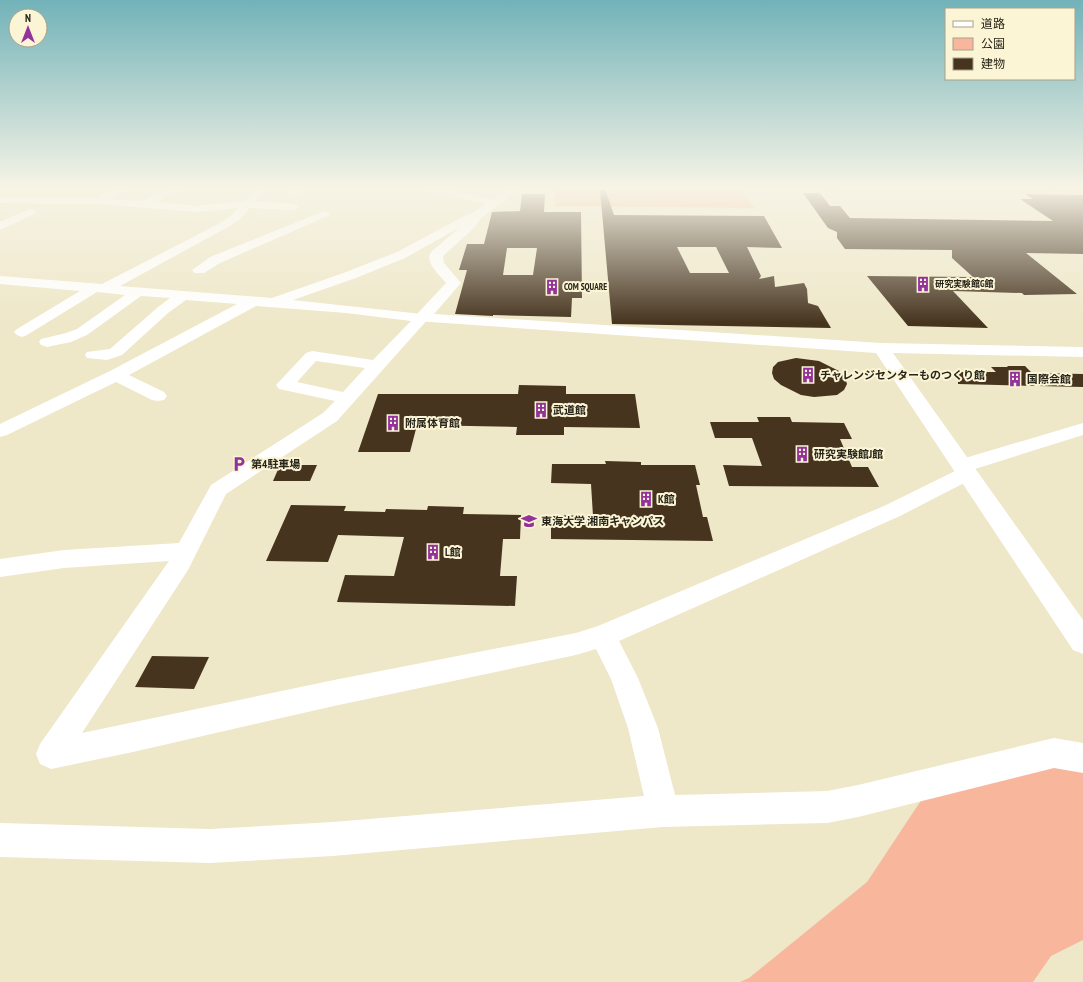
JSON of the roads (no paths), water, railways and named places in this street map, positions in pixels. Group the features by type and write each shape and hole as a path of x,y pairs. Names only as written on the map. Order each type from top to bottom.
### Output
{"street":[{"path":"22,332 99,289 212,232"},
{"path":"199,270 232,253 282,232"},
{"path":"271,303 351,275 401,255 443,232"},
{"path":"462,232 436,255 437,264 454,283 330,417 218,490 187,551 175,571 51,754 133,738 334,693 576,644 603,636 892,511 965,469 1083,429"},
{"path":"193,242 232,253"},
{"path":"255,243 270,247"},
{"path":"0,280 346,309 422,318 881,348 1083,352"},
{"path":"47,342 71,337 82,332 139,291"},
{"path":"93,354 107,355 116,352 163,310 184,295"},
{"path":"0,432 116,375 252,302"},
{"path":"881,348 1083,642"},
{"path":"347,398 285,385 312,356 377,365"},
{"path":"116,375 158,396"},
{"path":"0,568 64,559 187,551"},
{"path":"603,636 624,678 643,728 663,811"},
{"path":"0,840 210,846 341,838 663,811 827,807 858,801 1054,753 1083,758"}],"place":[{"name":"研究実験館G館","path":"923,284"},
{"name":"COM SQUARE","path":"552,287"},
{"name":"チャレンジセンターものつくり館","path":"808,375"},
{"name":"国際会館","path":"1015,379"},
{"name":"武道館","path":"541,410"},
{"name":"附属体育館","path":"393,423"},
{"name":"研究実験館J館","path":"802,454"},
{"name":"第4駐車場","path":"239,464"},
{"name":"K館","path":"646,499"},
{"name":"東海大学 湘南キャンパス","path":"529,521"},
{"name":"L館","path":"433,552"}]}
